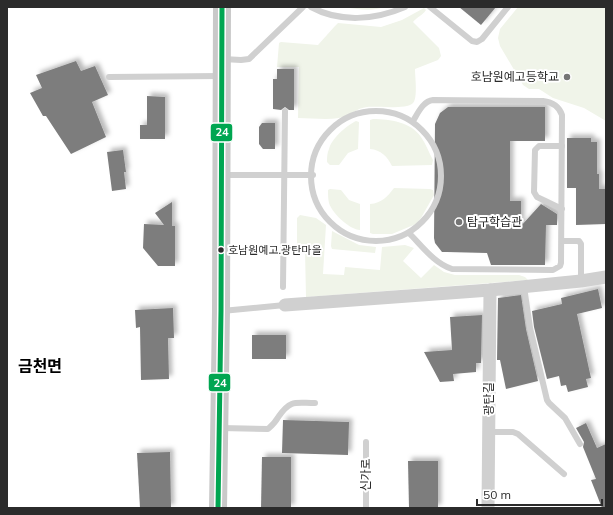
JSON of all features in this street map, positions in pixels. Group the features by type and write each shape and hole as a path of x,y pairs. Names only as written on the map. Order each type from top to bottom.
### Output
{"main road":[{"path":"218,508 221,311 222,7"}],"street":[{"path":"285,305 490,290 606,277"},
{"name":"광탄길","path":"488,508 490,290"}],"lane":[{"path":"109,77 222,68 241,60 249,59 303,7"},
{"path":"311,7 331,16 354,18 393,12 405,7"},
{"path":"430,7 439,10 472,41 478,42 508,7"},
{"path":"409,233 433,259 452,269 553,270 560,266 562,259 562,115 559,109 547,101 429,100 413,121"},
{"path":"376,110 396,114 413,121 429,138 438,157 441,178 437,199 426,218 409,233 394,238 378,240 356,238 346,233 329,220 320,209 314,192 314,159 317,148 322,139 336,124 355,114 376,110"},
{"path":"283,287 285,111"},
{"path":"562,146 536,147 534,192 538,197 562,209"},
{"path":"221,175 313,175"},
{"path":"562,241 579,241 581,244 581,281"},
{"path":"524,287 530,328 548,403 565,418 580,444"},
{"path":"221,311 285,305"},
{"path":"219,428 268,429 273,425 288,405 294,403 315,403"},
{"path":"488,432 513,432 518,434 564,474"},
{"name":"신가로","path":"366,442 366,508"}],"shaded area":[{"path":"343,7 384,7 369,10"},
{"path":"518,7 606,7 606,121 584,108 553,98 539,89 529,89 523,85 500,46 498,38 500,29"},
{"path":"424,8 426,10 425,12 413,22 439,48 441,56 438,60 415,69 416,92 413,103 398,107 363,108 339,118 298,118 299,67 277,67 279,43 318,45 338,23 381,27 402,20"},
{"path":"370,120 400,122 412,128 421,137 433,160 432,165 392,166 383,154 370,149"},
{"path":"356,121 359,122 358,149 348,153 339,165 330,165 327,162 327,159 328,152 333,141 348,126"},
{"path":"394,188 430,189 433,190 434,195 416,224 392,234 370,233 370,204 384,199"},
{"path":"328,190 341,190 349,200 360,204 360,230 347,224 331,207"},
{"path":"300,215 316,218 326,225 323,274 344,275 345,267 380,270 382,247 405,245 414,248 403,261 421,278 434,265 444,272 455,275 519,275 528,280 306,297 305,250 297,250 297,218"},
{"path":"332,231 359,245 376,247 375,253 332,249"}],"building":[{"path":"459,7 496,7 481,25"},
{"path":"76,61 81,71 95,66 108,95 92,102 106,137 71,154 46,116 43,116 30,93 42,88 36,75"},
{"path":"277,69 294,69 294,110 289,110 285,107 281,110 273,109 273,79 277,79"},
{"path":"147,96 165,97 165,139 140,139 140,125 147,125"},
{"path":"448,107 545,107 545,141 510,141 510,201 521,201 521,226 541,204 557,214 557,225 546,225 545,265 491,265 487,253 442,252 435,243 435,124 440,113"},
{"path":"262,123 275,123 275,149 263,149 259,144 259,127"},
{"path":"567,138 591,138 591,142 597,142 597,174 599,174 599,189 606,189 606,224 576,225 576,188 567,188"},
{"path":"123,150 126,172 124,172 126,189 112,191 107,152"},
{"path":"172,202 172,226 175,226 175,266 158,266 143,248 144,224 164,225 155,213"},
{"path":"598,289 602,308 577,314 591,378 586,379 588,387 568,392 566,385 561,386 559,376 547,379 534,327 532,311 562,304 561,298"},
{"path":"521,295 526,329 538,381 506,389 500,360 497,360 498,298"},
{"path":"173,308 174,338 168,338 169,379 141,380 140,327 136,328 135,310"},
{"path":"482,315 481,363 476,363 476,372 453,374 454,381 440,382 424,352 452,350 450,317"},
{"path":"252,335 286,335 286,359 252,359"},
{"path":"283,420 349,422 348,455 282,453"},
{"path":"586,423 597,448 606,444 606,508 602,508 591,480 596,479 583,447 584,442 576,428"},
{"path":"170,452 171,508 140,508 137,453"},
{"path":"262,457 291,457 291,508 261,508"},
{"path":"408,461 438,461 438,508 409,508"}],"transit line":[{"name":"24","path":"218,508 221,311 222,7"}],"place":[{"name":"호남원예고등학교","path":"567,77"},
{"name":"탐구학습관","path":"459,222"},
{"name":"호남원예고.광탄마을","path":"221,250"}],"district":[{"name":"금천면","path":"40,366"}]}
